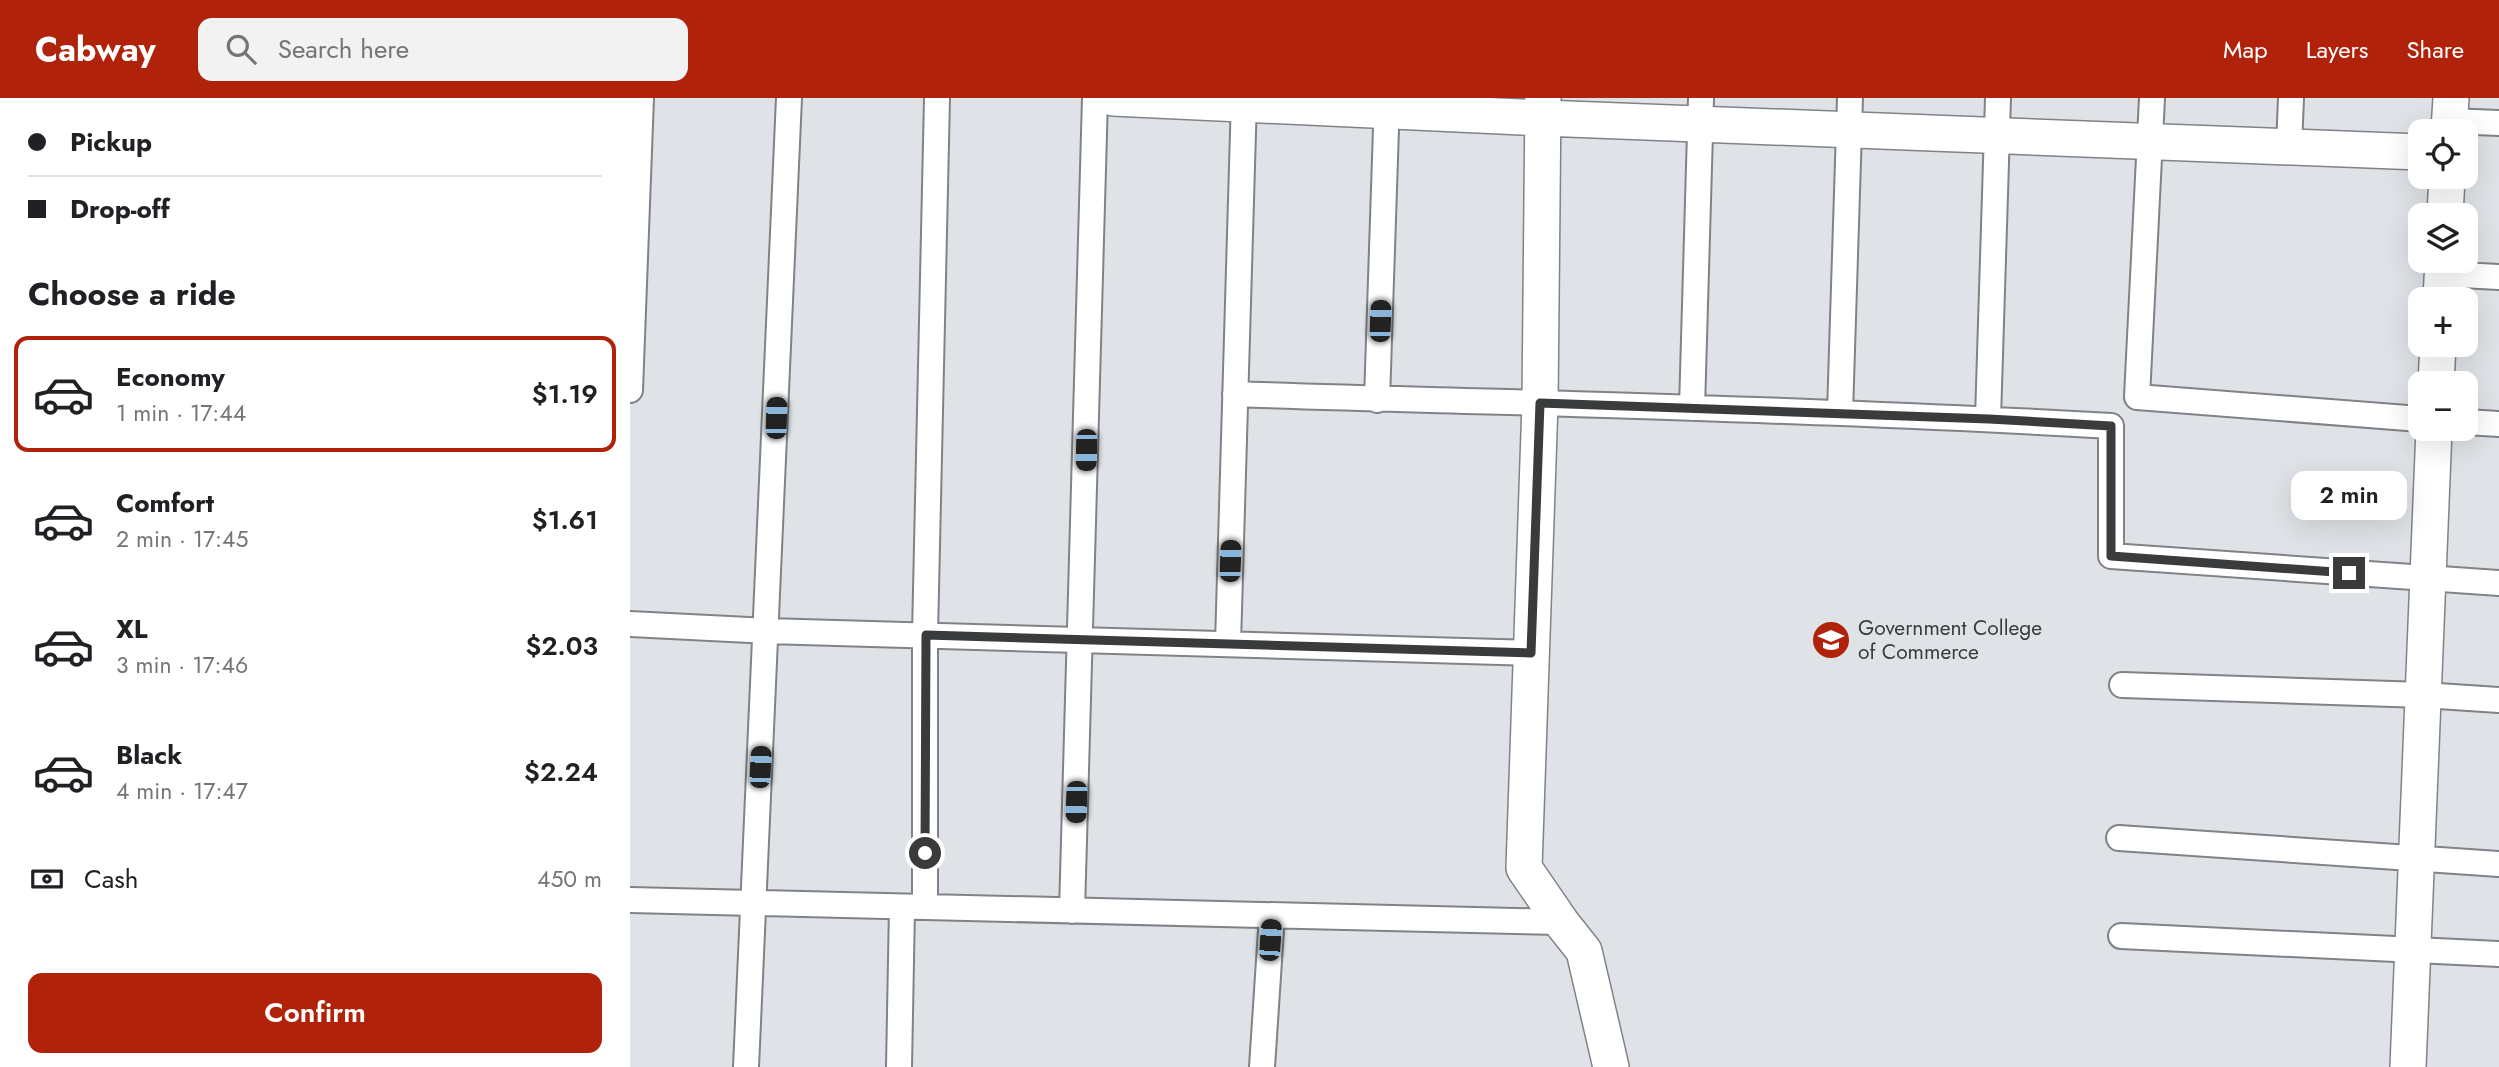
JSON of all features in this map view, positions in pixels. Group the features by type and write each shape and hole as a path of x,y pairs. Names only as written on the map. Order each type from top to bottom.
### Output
{"street":[{"path":"630,390 641,98"},
{"path":"746,1067 789,98"},
{"path":"899,1067 913,907 926,635 937,98"},
{"path":"1072,911 1096,98"},
{"path":"1114,98 1850,114 1997,136 2408,152"},
{"path":"1989,419 1998,98"},
{"path":"2152,98 2137,397 2408,418"},
{"path":"2290,147 2291,98"},
{"path":"1228,644 1244,101"},
{"path":"1377,400 1387,104"},
{"path":"1543,108 1540,403 1524,868 1560,922 1584,951 1611,1067"},
{"path":"1692,408 1701,111"},
{"path":"1840,413 1850,114"},
{"path":"2450,117 2499,123"},
{"path":"2442,278 2499,277"},
{"path":"1236,394 1840,413 2111,426 2111,556 2499,583"},
{"path":"2478,423 2499,424"},
{"path":"2408,1067 2434,441"},
{"path":"630,624 767,631 1531,653"},
{"path":"2122,685 2499,700"},
{"path":"2119,838 2499,864"},
{"path":"630,901 1560,922"},
{"path":"1262,1067 1272,915"},
{"path":"2121,936 2499,954"}],"place":[{"name":"Government College of Commerce","path":"1831,640"}],"route":[{"path":"925,853 926,635 1531,653 1540,403 2111,426 2111,556 2349,573"}]}
